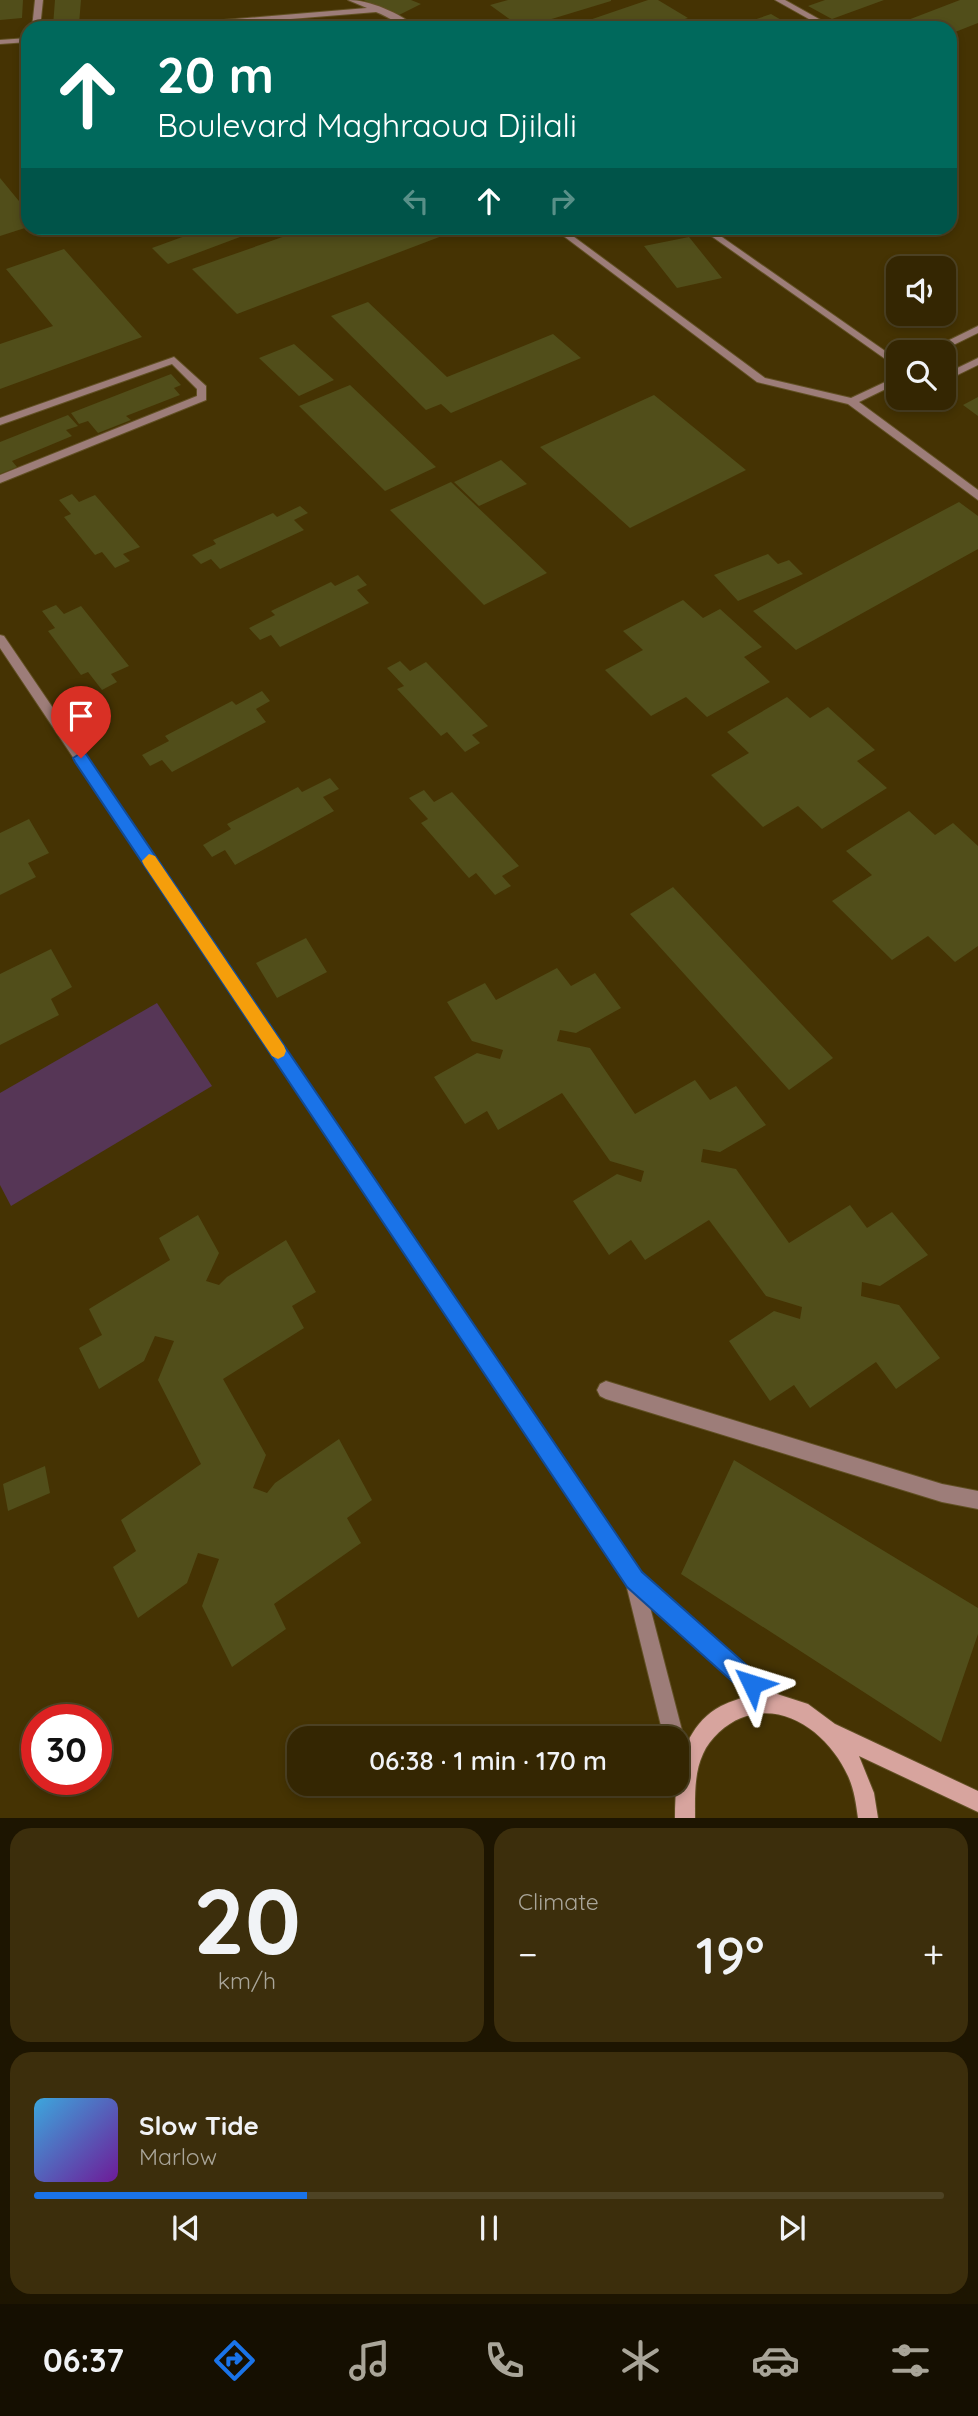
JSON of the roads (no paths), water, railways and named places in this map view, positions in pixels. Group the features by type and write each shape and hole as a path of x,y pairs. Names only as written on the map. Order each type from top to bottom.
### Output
{"main road":[{"path":"689,1769 695,1748 715,1722 741,1706 772,1702 804,1711 831,1732 978,1802"},
{"path":"831,1732 854,1765 868,1804 868,1818"},
{"path":"685,1796 685,1818"}],"street":[{"path":"37,21 39,0"},
{"path":"352,0 402,21"},
{"path":"779,0 818,21"},
{"path":"239,21 376,10"},
{"path":"0,42 21,40"},
{"path":"566,235 761,380 852,402 978,496"},
{"path":"714,235 886,357"},
{"path":"955,340 978,329"},
{"path":"0,422 174,360 202,388 202,398 0,480"},
{"path":"956,372 978,361"},
{"path":"852,402 886,385"},
{"path":"0,639 634,1580 772,1702"},
{"path":"606,1390 942,1493 978,1500"},
{"path":"634,1580 671,1726"}]}
